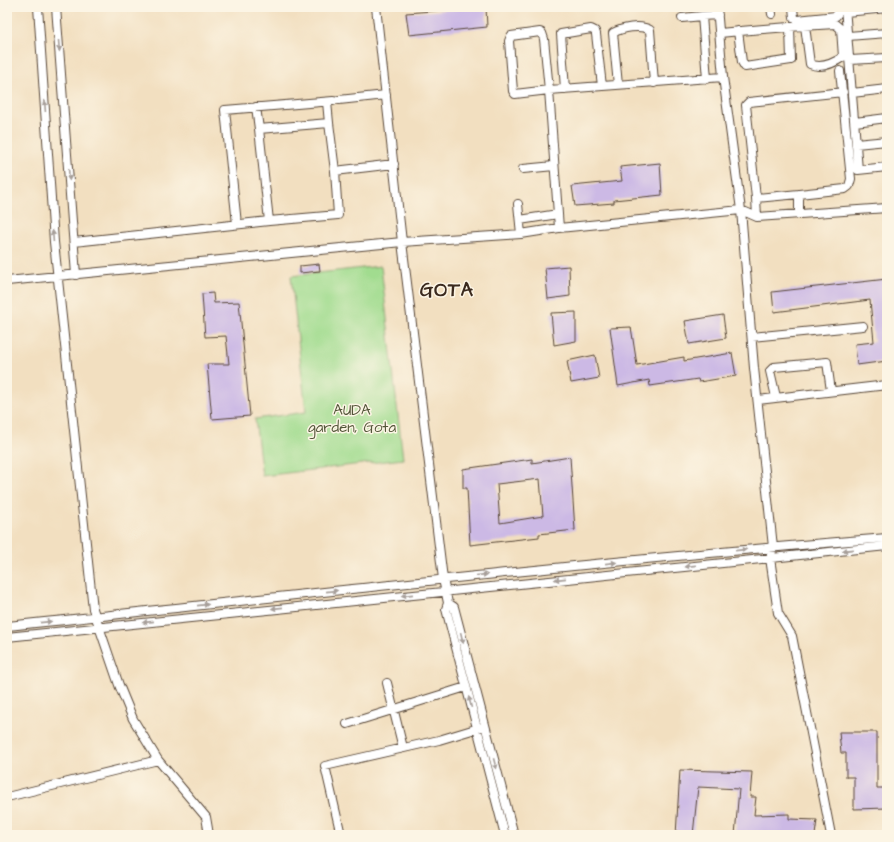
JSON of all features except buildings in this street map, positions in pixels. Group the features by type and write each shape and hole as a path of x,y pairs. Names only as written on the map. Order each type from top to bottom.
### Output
{"street":[{"path":"38,7 57,275 89,583 96,617 133,719 158,760 206,817 209,835"},
{"path":"56,7 76,274"},
{"path":"376,7 402,242 443,579 448,603 446,609 466,687 481,727 514,835"},
{"path":"793,7 794,18 797,20 836,16 838,13 838,7"},
{"path":"887,8 846,10 858,170 887,167"},
{"path":"682,18 702,16 718,11 723,78 741,210 773,547 770,558 778,613 792,636 831,835"},
{"path":"702,16 707,79"},
{"path":"720,33 738,31 790,27 805,26 835,24 839,26 842,57 834,64 810,64 805,26"},
{"path":"618,85 613,33 620,29 645,27 650,30 654,82"},
{"path":"738,31 742,62 745,67 791,60 790,27"},
{"path":"565,89 561,34 591,29 595,30 596,34 602,86"},
{"path":"560,228 549,90 542,33 511,36 509,41 513,92 515,94 549,90 723,78"},
{"path":"848,36 887,33"},
{"path":"850,60 887,58"},
{"path":"756,198 845,189 849,186 851,179 840,71"},
{"path":"852,92 887,89"},
{"path":"757,217 746,105 749,102 842,92"},
{"path":"237,224 225,110 333,101 386,94"},
{"path":"74,242 237,224 338,215 335,171 329,124 333,101"},
{"path":"256,107 269,221"},
{"path":"855,122 887,118"},
{"path":"259,129 329,124"},
{"path":"856,144 887,141"},
{"path":"335,171 394,164"},
{"path":"523,169 554,166"},
{"path":"799,194 799,214"},
{"path":"518,204 522,234"},
{"path":"7,281 402,242 522,234 560,228 741,210 757,217 887,208"},
{"path":"520,220 558,214"},
{"path":"752,337 863,326"},
{"path":"776,397 770,371 774,367 827,362 831,391"},
{"path":"758,400 887,385"},
{"path":"7,626 443,579 773,547 887,538"},
{"path":"7,637 887,546"},
{"path":"448,603 454,607 505,835"},
{"path":"387,683 403,748"},
{"path":"347,724 394,711 466,687"},
{"path":"341,835 325,766 403,748 481,727"},
{"path":"7,797 158,760"}],"green space":[{"name":"AUDA garden, Gota","path":"381,266 403,459 262,476 255,419 306,412 291,276"}],"district":[{"name":"GOTA","path":"447,290"}]}
